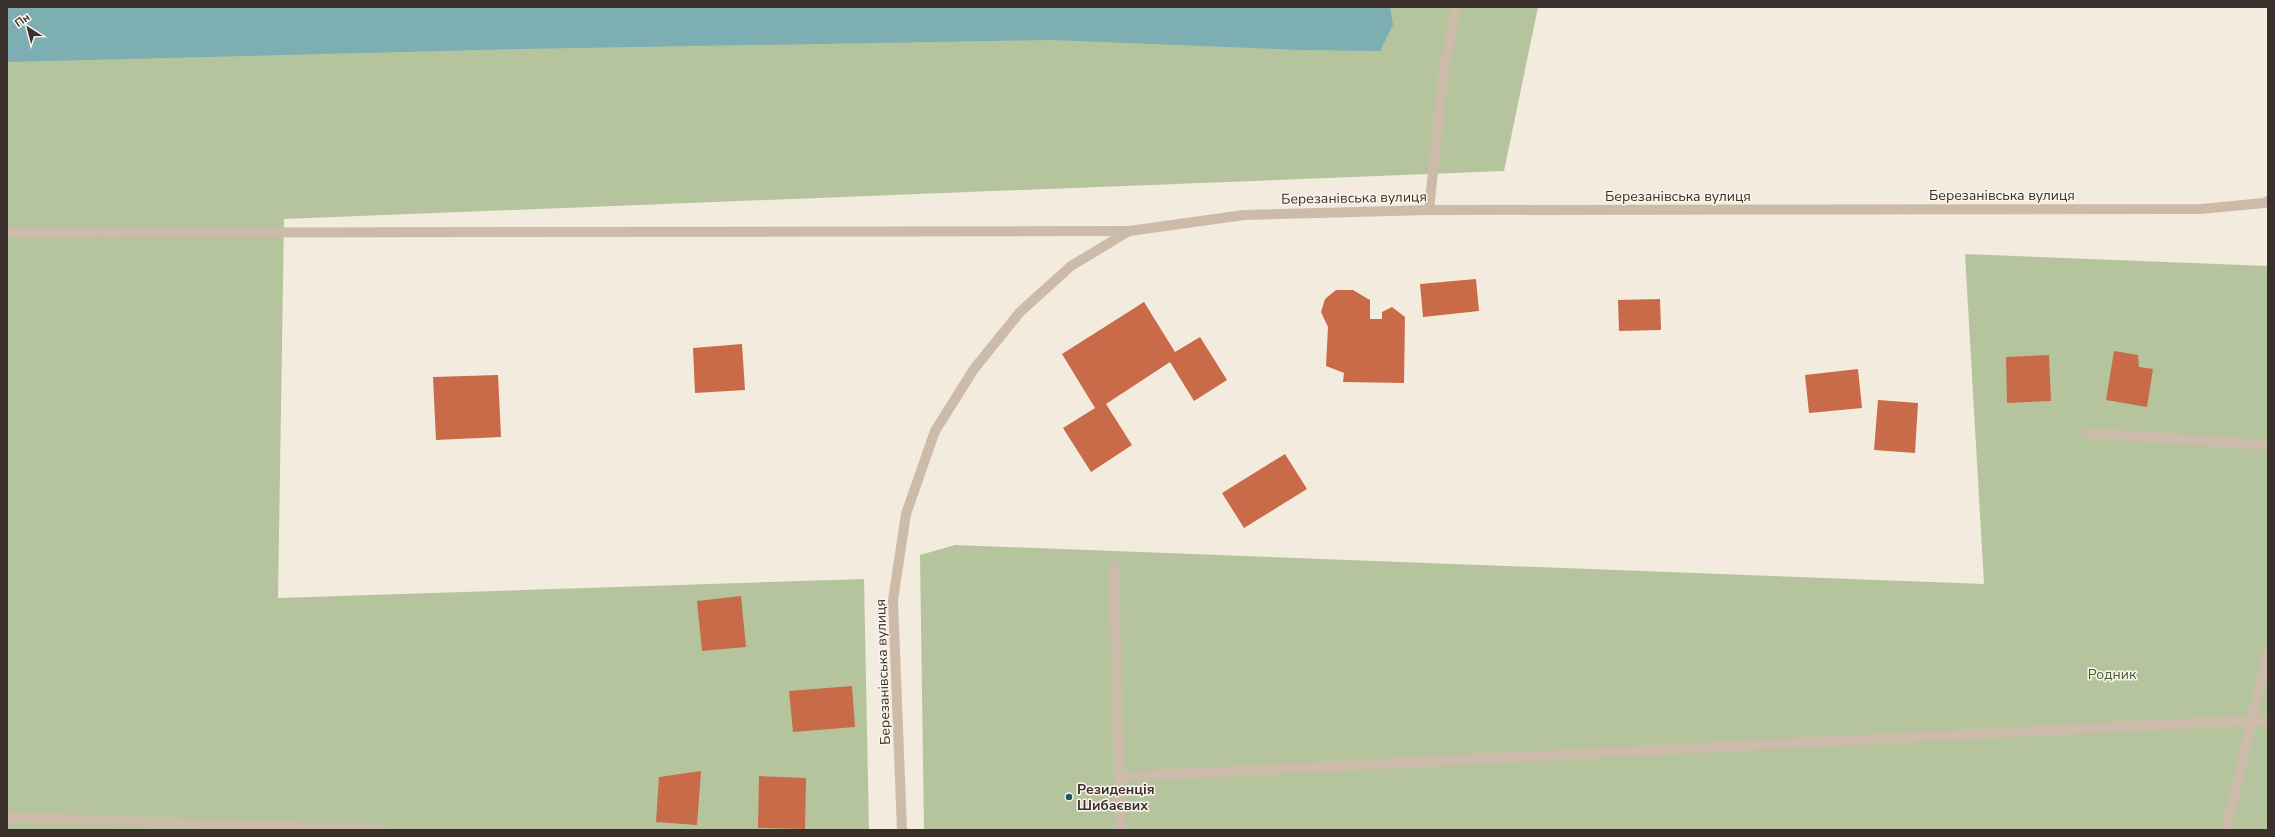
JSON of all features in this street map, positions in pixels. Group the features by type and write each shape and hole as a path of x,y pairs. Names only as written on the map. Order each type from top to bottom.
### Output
{"street":[{"path":"1429,210 1443,75 1456,7"},
{"name":"Березанівська вулиця","path":"902,830 893,600 906,514 935,431 974,369 1020,312 1071,266 1129,231 1244,215 1429,210 2201,209 2264,203 2268,201"},
{"path":"7,233 1129,231"},
{"path":"2087,433 2268,446"},
{"path":"1114,566 1120,830"},
{"path":"2226,830 2254,720 2268,652"},
{"path":"1119,777 2254,720 2268,722"},
{"path":"7,817 382,830"}],"green space":[{"path":"7,7 1538,7 1504,171 284,219 278,598 864,579 869,830 7,830"},
{"name":"Родник","path":"1965,254 2268,266 2268,830 924,830 920,555 955,545 1984,584"}],"water":[{"path":"1390,7 1393,25 1380,51 1301,50 1051,40 519,49 7,62 7,8"}],"building":[{"path":"1476,279 1479,311 1423,317 1420,284"},
{"path":"1336,290 1353,290 1370,300 1370,319 1382,319 1382,312 1392,307 1405,317 1404,383 1343,382 1344,373 1326,366 1328,327 1321,312 1325,299"},
{"path":"1660,299 1661,330 1619,331 1618,300"},
{"path":"1144,302 1175,352 1200,337 1227,380 1194,401 1170,362 1106,404 1132,445 1091,472 1063,428 1095,408 1062,354"},
{"path":"742,344 745,390 695,393 693,348"},
{"path":"2114,351 2138,355 2139,367 2153,369 2147,407 2106,400"},
{"path":"2049,355 2051,401 2007,403 2006,357"},
{"path":"1858,369 1862,408 1809,413 1805,375"},
{"path":"498,375 501,437 436,440 433,377"},
{"path":"1878,400 1918,403 1915,453 1874,450"},
{"path":"1285,454 1307,489 1244,528 1222,493"},
{"path":"741,596 746,647 702,651 697,601"},
{"path":"852,686 855,727 793,732 789,691"},
{"path":"701,771 697,825 656,822 659,777"},
{"path":"759,776 806,778 805,829 758,828"}],"place":[{"name":"Резиденція Шибаєвих","path":"1069,797"}]}
